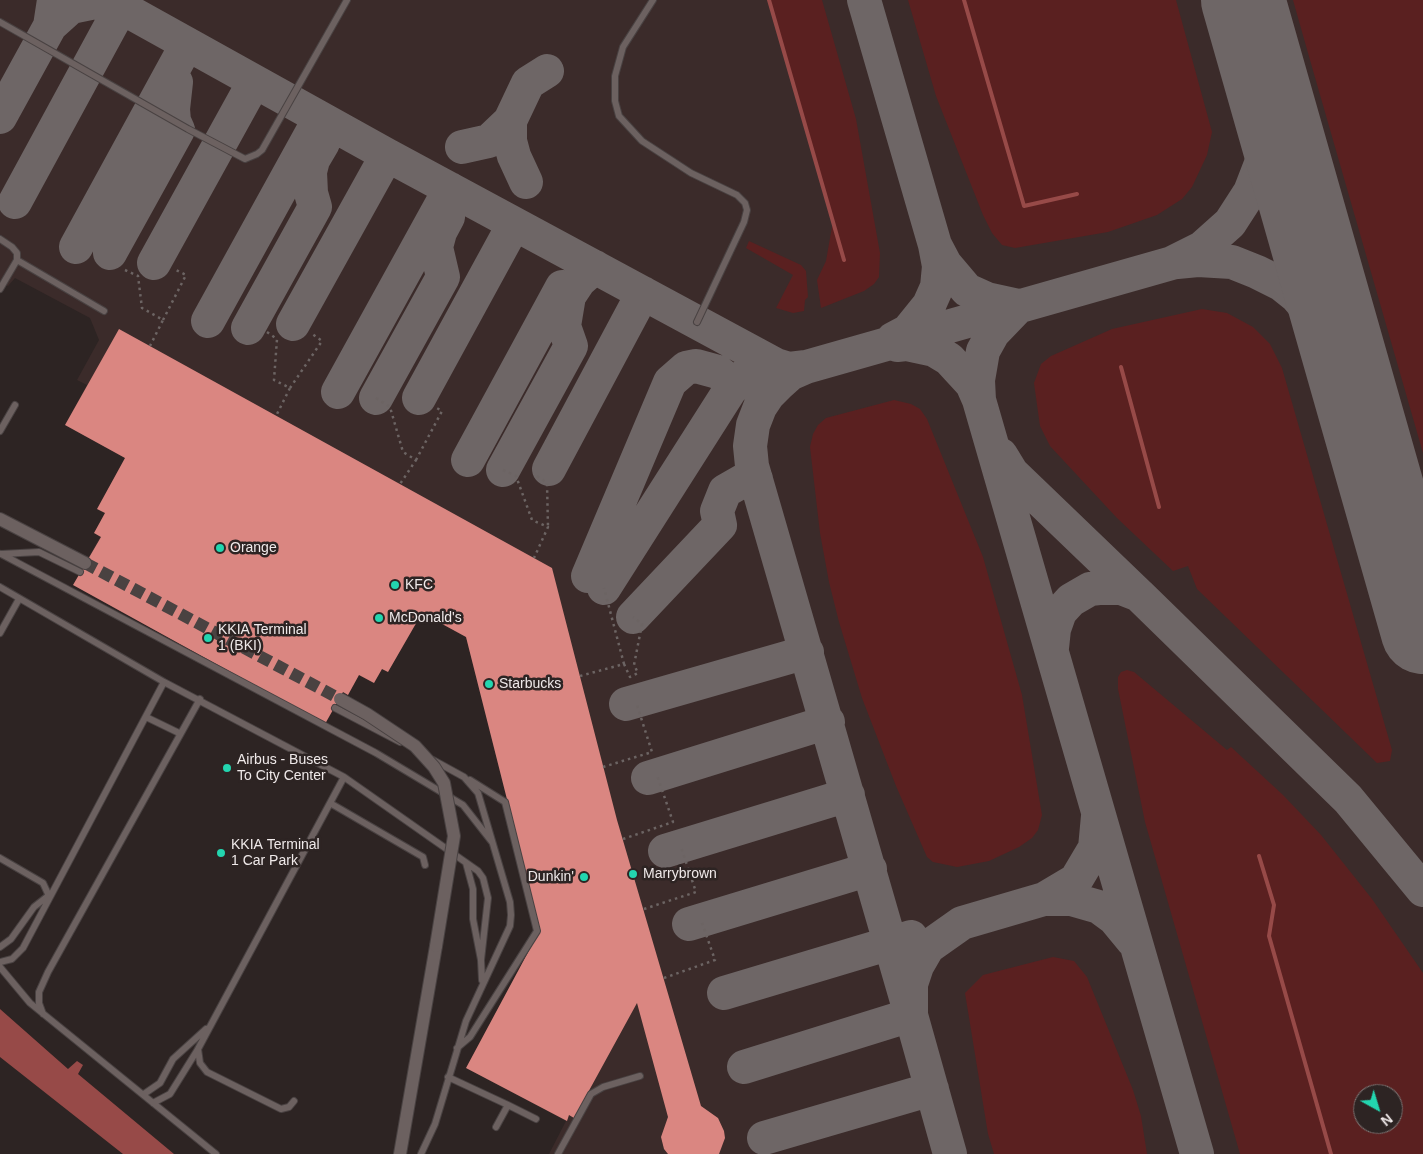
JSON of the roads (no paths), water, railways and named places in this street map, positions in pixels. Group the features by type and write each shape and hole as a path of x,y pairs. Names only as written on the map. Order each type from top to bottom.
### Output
{"street":[{"path":"0,519 82,567"},
{"path":"337,703 367,714 416,746 434,767 444,783 454,836 399,1151"}],"lane":[{"path":"0,22 188,129 245,159 262,150 347,0"},
{"path":"653,0 623,47 615,76 615,101 619,116 642,142 692,173 737,195 745,203 747,210 744,222 697,322"},
{"path":"0,239 17,253 17,260 0,289"},
{"path":"17,260 104,311"},
{"path":"0,431 15,405"},
{"path":"0,554 39,552 82,567"},
{"path":"0,554 376,753 463,805 492,842"},
{"path":"0,587 164,682 200,699 344,777 478,871 483,878 488,898 481,960"},
{"path":"0,592 10,593"},
{"path":"0,633 2,623 19,599"},
{"path":"0,962 12,959 23,948 164,682"},
{"path":"43,1014 39,1003 39,992 48,972 179,733 200,699"},
{"path":"337,703 495,794 505,802 537,931 470,1037 457,1048"},
{"path":"146,717 179,733"},
{"path":"153,1103 170,1094 198,1050 344,777"},
{"path":"421,1154 435,1124 457,1048 483,983 510,926 510,902 478,793 464,777"},
{"path":"330,803 423,856 424,865"},
{"path":"0,858 43,883 49,896"},
{"path":"466,863 473,888 473,919 481,960 483,983"},
{"path":"0,947 11,939 34,907 49,896"},
{"path":"0,966 18,990 43,1014 216,1154"},
{"path":"144,1094 160,1083 173,1059 209,1027"},
{"path":"198,1050 200,1063 207,1072 281,1109 289,1106 294,1101"},
{"path":"558,1154 591,1094 603,1087 640,1076"},
{"path":"448,1077 536,1119"},
{"path":"496,1127 508,1104"}],"waterway":[{"path":"769,0 844,260"},
{"path":"964,0 1024,206 1077,194"},
{"path":"1121,367 1159,507"},
{"path":"1259,856 1274,905 1269,936 1331,1154"}],"tunnel":[{"path":"85,563 340,699"}],"place":[{"name":"Orange","path":"220,548"},
{"name":"KFC","path":"395,585"},
{"name":"McDonald's","path":"379,618"},
{"name":"KKIA Terminal 1 (BKI)","path":"208,638"},
{"name":"Starbucks","path":"489,684"},
{"name":"Airbus - Buses To City Center","path":"227,768"},
{"name":"KKIA Terminal 1 Car Park","path":"221,853"},
{"name":"Marrybrown","path":"633,874"},
{"name":"Dunkin'","path":"584,877"}]}
